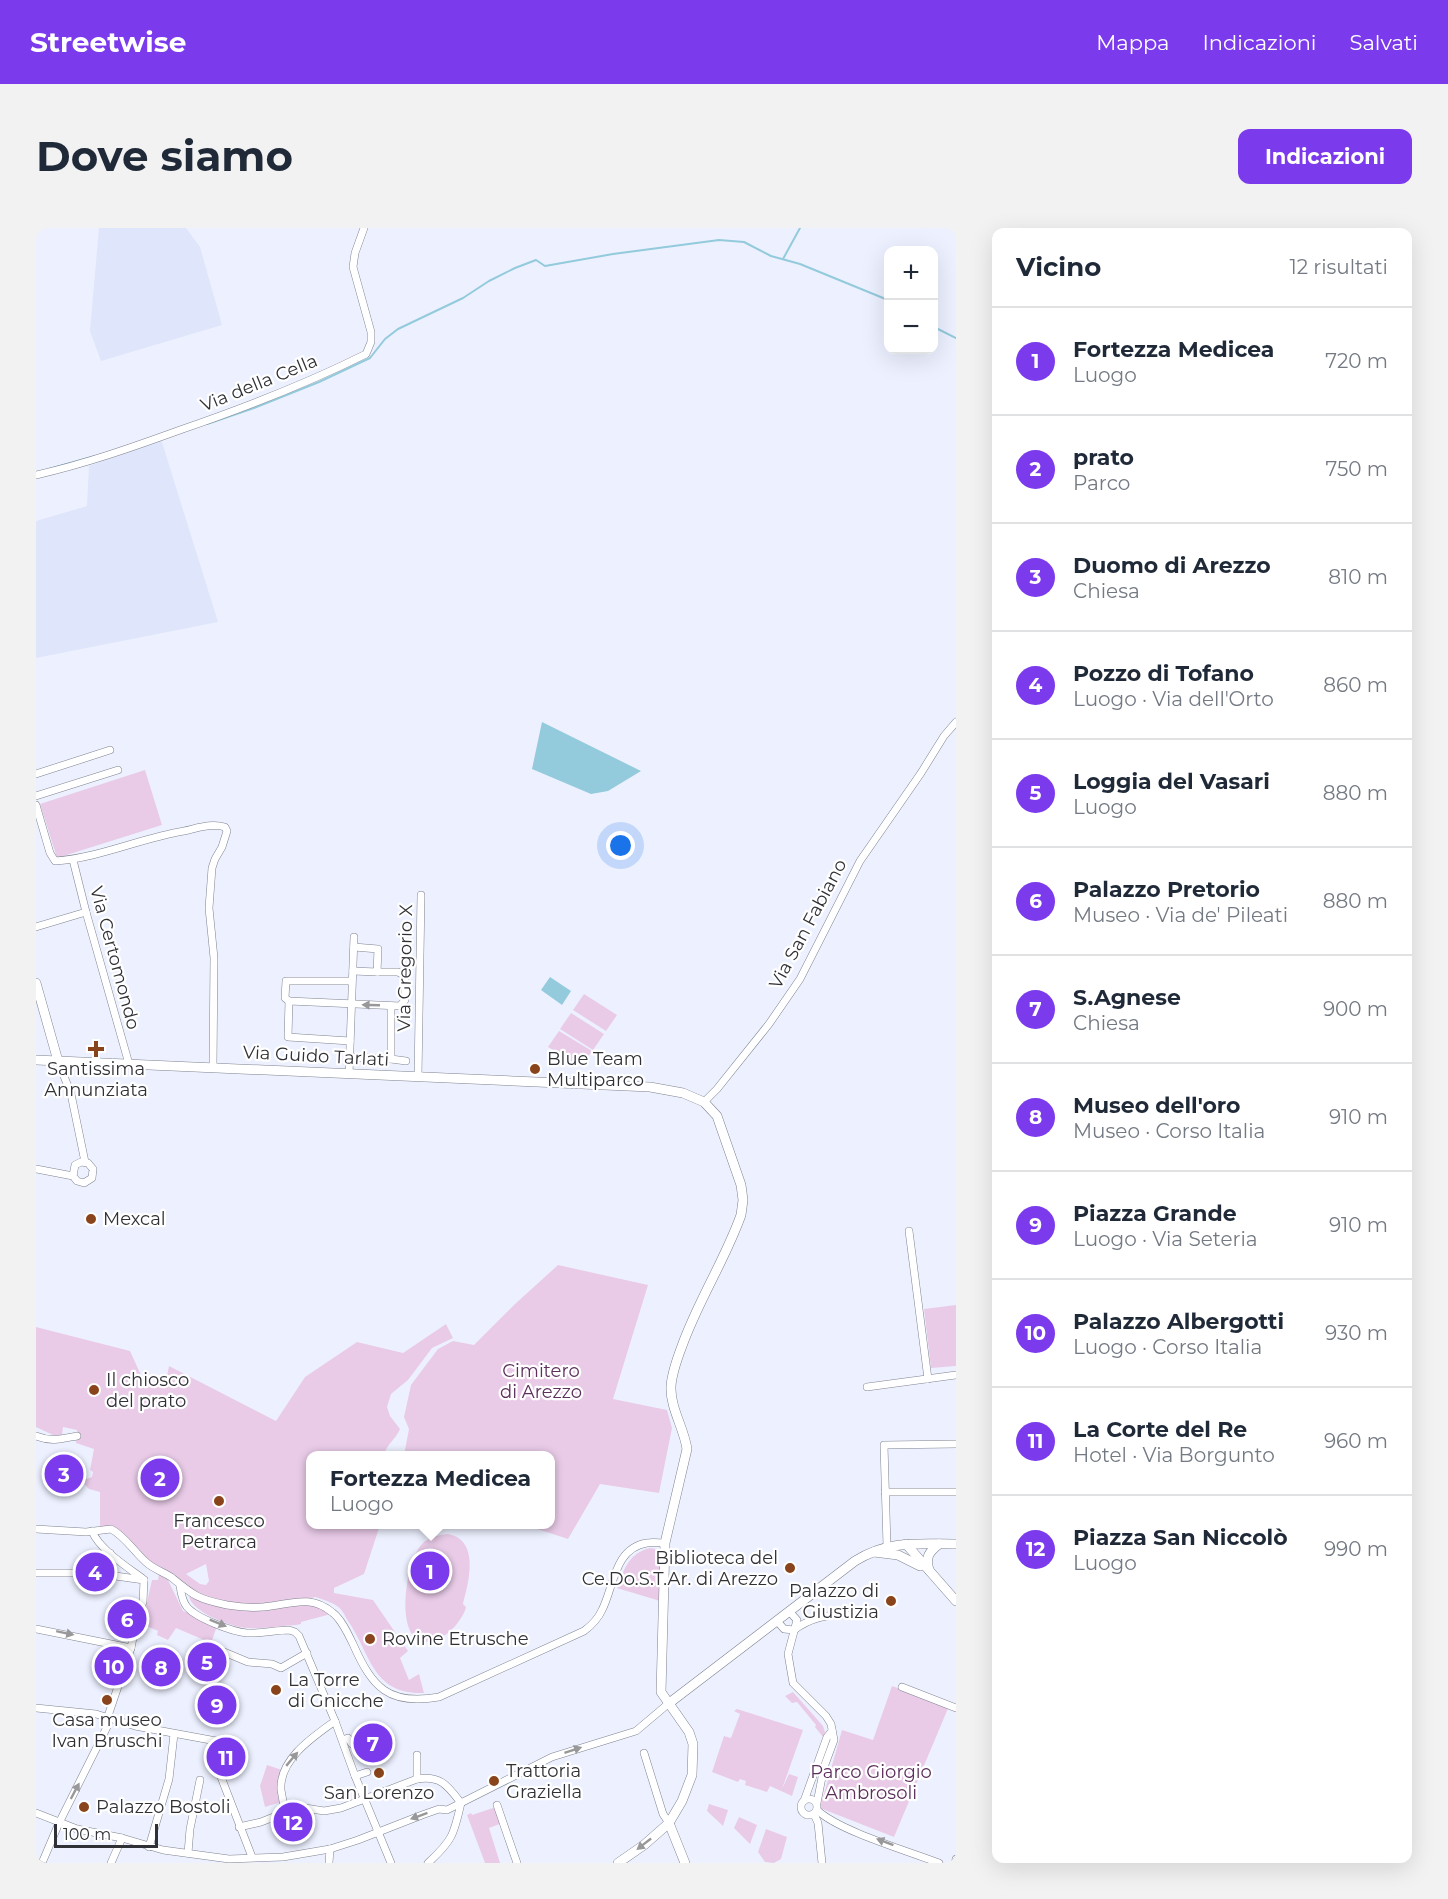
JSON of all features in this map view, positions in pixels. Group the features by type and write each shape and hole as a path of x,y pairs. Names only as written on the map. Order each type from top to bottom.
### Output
{"main road":[{"path":"36,983 58,1061"},
{"name":"Via Guido Tarlati","path":"36,1060 594,1085"},
{"path":"450,1078 484,1074 531,1076 594,1085 650,1087 683,1093 704,1102 717,1116 735,1166 743,1200 737,1226 690,1322 675,1365 671,1387 674,1409 685,1436 687,1449 665,1543 661,1692 682,1720 693,1744 692,1775 682,1801 669,1823 644,1845 618,1863"},
{"path":"483,1080 530,1079 531,1076"},
{"path":"668,1704 869,1552 887,1546 906,1544 956,1544"},
{"path":"906,1544 956,1601"},
{"path":"929,1572 927,1558 929,1552 939,1544"},
{"path":"869,1552 898,1555 929,1572"},
{"path":"669,1823 685,1863"}],"street":[{"name":"Via della Cella","path":"36,476 62,470 243,408 285,392 366,354 371,342 371,332 353,267 355,253 364,228"},
{"name":"Via San Fabiano","path":"704,1102 769,1024 800,979 860,861 921,774 944,736 956,722"},
{"path":"36,774 110,750"},
{"path":"36,796 118,770"},
{"path":"36,805 50,853 55,861 73,860 170,832 203,826 225,827 227,831 222,848 212,868 209,908 214,957 213,1067"},
{"name":"Via Certomondo","path":"73,860 129,1064"},
{"name":"Via Gregorio X","path":"418,1077 421,895"},
{"path":"36,927 86,912"},
{"path":"349,1074 354,937"},
{"path":"354,947 378,949 378,972"},
{"path":"352,981 286,981 285,998 391,1006 400,1006 405,1000 405,976 398,972 353,971"},
{"path":"289,1000 288,1037 350,1041"},
{"path":"391,1006 391,1059"},
{"path":"350,1058 406,1061"},
{"path":"58,1061 71,1094 85,1162"},
{"path":"36,1169 73,1176 77,1181 84,1183 92,1178 93,1169 85,1162 75,1165 73,1176"},
{"path":"909,1232 928,1379"},
{"path":"867,1387 956,1376"},
{"path":"36,1436 48,1440 59,1440 77,1436"},
{"path":"887,1546 884,1445 956,1444"},
{"path":"885,1492 956,1492"},
{"path":"36,1529 92,1531 105,1528 116,1531 148,1565 170,1576 180,1586 199,1598 245,1608 265,1607 294,1601 315,1603 334,1613 348,1633 364,1668 376,1684 383,1690 401,1698 425,1700 440,1697 584,1631 596,1622 603,1610 617,1567 623,1558 638,1546 646,1543 665,1543"},
{"path":"92,1531 110,1552 144,1580"},
{"path":"105,1575 110,1552"},
{"path":"36,1574 105,1575 144,1580"},
{"path":"42,1863 59,1823 107,1727 143,1602 144,1580"},
{"path":"180,1586 182,1598 187,1607 229,1628 248,1633 289,1630 295,1632 307,1653 336,1721 355,1776 391,1863"},
{"path":"789,1611 797,1620 788,1654 793,1683 826,1716 832,1731 834,1740 824,1767 816,1809 808,1815 803,1812 801,1806 827,1737 832,1731"},
{"path":"777,1621 784,1629 794,1630 817,1617 846,1614"},
{"path":"36,1629 131,1648"},
{"path":"224,1652 248,1662 272,1664 281,1668 307,1653"},
{"path":"902,1687 956,1708"},
{"path":"36,1813 77,1829 122,1838 149,1847 229,1859 299,1855 330,1849 439,1809 447,1810 552,1757 636,1731 668,1704"},
{"path":"36,1708 96,1714 108,1719 174,1734 227,1743 222,1759 221,1777 252,1857"},
{"path":"286,1813 281,1788 285,1767 312,1738 336,1721"},
{"path":"149,1847 169,1779 174,1734"},
{"path":"343,1740 348,1738 352,1744"},
{"path":"644,1753 663,1814 669,1823"},
{"path":"417,1755 417,1779"},
{"path":"355,1776 367,1772"},
{"path":"239,1827 299,1807 333,1810 417,1779 427,1777 438,1779 448,1786 461,1803 455,1832 446,1847 428,1863"},
{"path":"188,1853 190,1829 200,1780"},
{"path":"804,1801 813,1800 816,1809 822,1863"},
{"path":"497,1805 517,1863"},
{"path":"816,1809 824,1816 850,1829 939,1863"},
{"path":"111,1863 122,1838"},
{"path":"329,1863 330,1849"}],"shaded area":[{"path":"99,228 186,228 200,247 222,325 101,361 90,331"},
{"path":"160,436 218,622 36,658 36,521 87,506 89,466"}],"green space":[{"path":"145,770 162,825 57,858 40,804"},
{"path":"584,994 617,1015 606,1031 573,1010"},
{"path":"571,1013 604,1034 593,1050 560,1029"},
{"path":"559,1031 592,1051 581,1067 548,1047"},
{"name":"Cimitero di Arezzo","path":"558,1265 648,1285 613,1399 667,1410 672,1428 659,1493 600,1484 568,1539 537,1529 555,1529 555,1451 405,1451 409,1429 404,1417 411,1385 438,1349 453,1341 474,1345"},
{"path":"956,1305 956,1366 931,1368 924,1309"},
{"path":"446,1324 453,1338 432,1348 408,1380 391,1394 387,1407 390,1416 400,1429 386,1451 306,1451 306,1529 379,1529 364,1574 334,1588 334,1593 373,1600 408,1651 400,1658 409,1680 419,1674 424,1693 407,1692 383,1680 368,1659 343,1613 332,1603 315,1597 245,1607 199,1598 148,1565 115,1531 100,1529 100,1492 89,1489 83,1483 83,1476 87,1479 92,1477 93,1472 90,1470 94,1449 76,1443 77,1430 63,1427 62,1435 53,1435 36,1427 36,1327 130,1351 146,1386 166,1381 169,1366 276,1421 305,1377 357,1342 403,1353","holes":["206,1564 209,1581 206,1585 200,1584 186,1574"]},
{"path":"448,1534 465,1544 468,1553 470,1563 468,1585 463,1604 466,1607 454,1628 429,1642 417,1639 409,1628 406,1592 409,1572 422,1544 434,1537"},
{"path":"650,1548 660,1553 660,1601 617,1588 632,1558"},
{"path":"159,1574 168,1580 183,1611 217,1626 211,1643 176,1628 168,1640 157,1635 158,1631 142,1624 152,1580 158,1580"},
{"path":"189,1596 216,1606 293,1604 314,1606 331,1614 296,1625 241,1627 223,1622 205,1613 191,1602"},
{"name":"Parco Giorgio Ambrosoli","path":"892,1686 949,1706 894,1837 820,1808 842,1730 873,1740"},
{"path":"793,1692 823,1726 825,1732 823,1737 797,1702 792,1703 785,1696"},
{"path":"737,1709 803,1730 782,1789 789,1774 798,1777 792,1796 770,1786 767,1792 745,1785 746,1781 740,1779 738,1782 712,1772 724,1736 731,1738 740,1714 734,1711"},
{"path":"267,1765 282,1770 281,1802 265,1807 260,1786"},
{"path":"709,1804 728,1810 723,1826 707,1811"},
{"path":"496,1807 502,1823 489,1828 500,1863 485,1863 467,1815"},
{"path":"739,1817 757,1825 750,1844 734,1828"},
{"path":"766,1829 787,1837 781,1859 774,1863 765,1862 758,1852"}],"water":[{"path":"542,722 641,771 608,791 591,794 532,769"},
{"path":"550,977 571,991 562,1005 541,990"}],"waterway":[{"path":"783,259 800,228"},
{"path":"207,424 319,382 370,358 385,339 398,329 463,298 489,281 536,260 545,266 613,254 719,240 744,242 771,256 800,264 884,298"},
{"path":"938,329 956,338"},
{"path":"49,469 95,456"}],"place":[{"name":"Santissima Annunziata","path":"96,1049"},
{"name":"Blue Team Multiparco","path":"535,1069"},
{"name":"Mexcal","path":"91,1219"},
{"name":"Il chiosco del prato","path":"94,1390"},
{"name":"Duomo di Arezzo","path":"64,1474"},
{"name":"prato","path":"160,1478"},
{"name":"Francesco Petrarca","path":"219,1501"},
{"name":"Biblioteca del Ce.Do.S.T.Ar. di Arezzo","path":"790,1568"},
{"name":"Fortezza Medicea","path":"430,1571"},
{"name":"Pozzo di Tofano","path":"95,1572"},
{"name":"Palazzo di Giustizia","path":"891,1601"},
{"name":"Palazzo Pretorio","path":"127,1619"},
{"name":"Rovine Etrusche","path":"370,1639"},
{"name":"Loggia del Vasari","path":"207,1662"},
{"name":"Palazzo Albergotti","path":"114,1666"},
{"name":"Museo dell'oro","path":"161,1667"},
{"name":"La Torre di Gnicche","path":"276,1690"},
{"name":"Casa museo Ivan Bruschi","path":"107,1700"},
{"name":"Piazza Grande","path":"217,1705"},
{"name":"S.Agnese","path":"373,1743"},
{"name":"La Corte del Re","path":"226,1757"},
{"name":"San Lorenzo","path":"379,1773"},
{"name":"Trattoria Graziella","path":"494,1781"},
{"name":"Palazzo Bostoli","path":"84,1807"},
{"name":"Piazza San Niccolò","path":"293,1822"}]}
